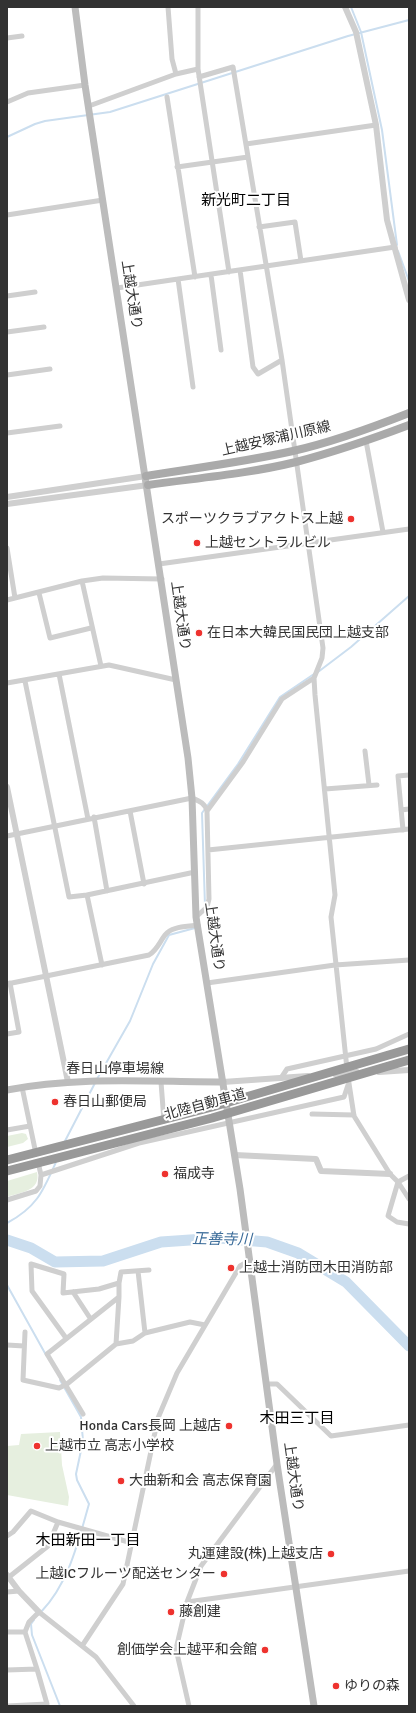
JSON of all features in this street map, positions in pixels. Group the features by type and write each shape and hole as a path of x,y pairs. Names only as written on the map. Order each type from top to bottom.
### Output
{"highway":[{"name":"北陸自動車道","path":"7,1160 220,1105 409,1049"},
{"name":"北陸自動車道","path":"7,1171 212,1118 409,1060"}],"main road":[{"name":"上越大通り","path":"75,7 88,106 160,564 192,798 196,917 235,1155 266,1384 314,1706"},
{"name":"上越安塚浦川原線","path":"146,476 230,463 294,450 357,433 409,414"},
{"name":"上越安塚浦川原線","path":"148,485 257,470 296,462 366,441 409,425"},
{"name":"春日山停車場線","path":"7,1090 68,1082 116,1080 223,1082"}],"street":[{"path":"168,7 172,59 176,74"},
{"path":"198,7 198,69 228,272"},
{"path":"345,7 356,32 376,125 387,220 409,300"},
{"path":"7,38 22,36"},
{"path":"199,77 233,67 265,266 282,360 323,648 322,658 314,678 335,895 331,917 335,965 345,1056 354,1115 390,1174 398,1182 409,1199"},
{"path":"88,106 176,74 198,69"},
{"path":"7,102 28,93 85,85"},
{"path":"167,97 195,277"},
{"path":"246,144 376,125"},
{"path":"177,167 248,157"},
{"path":"7,215 103,200"},
{"path":"259,227 295,222 301,261"},
{"path":"117,288 395,247"},
{"path":"240,270 253,367 258,374 282,360"},
{"path":"211,275 221,350"},
{"path":"178,279 193,387"},
{"path":"7,296 35,292"},
{"path":"7,332 44,327"},
{"path":"7,376 50,369"},
{"path":"7,433 60,426"},
{"path":"366,441 383,532"},
{"path":"7,497 146,476"},
{"path":"7,504 148,485"},
{"path":"160,564 409,528"},
{"path":"7,548 15,598"},
{"path":"7,600 40,593 82,581 103,578 162,579"},
{"path":"82,581 91,628 101,666"},
{"path":"40,593 50,638 91,628"},
{"path":"7,683 25,681 101,666 123,667 176,680"},
{"path":"59,674 88,819"},
{"path":"207,811 243,762 282,699 314,678"},
{"path":"25,681 69,898 144,884 195,872"},
{"path":"365,751 368,785"},
{"path":"403,830 398,776 409,775"},
{"path":"325,789 377,784"},
{"path":"7,787 68,1082"},
{"path":"7,836 192,798 206,806 207,811 209,899 207,907 196,917"},
{"path":"401,810 409,809"},
{"path":"130,811 144,884"},
{"path":"94,818 107,891"},
{"path":"208,850 409,829"},
{"path":"87,895 102,965"},
{"path":"7,1034 19,1032 8,983 46,977 149,955 154,952 168,932 198,925"},
{"path":"207,983 335,965 409,960"},
{"path":"281,1078 287,1069 376,1048 409,1034"},
{"path":"223,1082 409,1070"},
{"path":"161,1082 165,1138"},
{"path":"41,1175 139,1143 344,1097 349,1084"},
{"path":"7,1200 36,1190 40,1186 41,1175 22,1087"},
{"path":"312,1114 354,1115"},
{"path":"7,1130 30,1126"},
{"path":"235,1155 316,1159 321,1171 390,1174"},
{"path":"409,1176 398,1182 388,1216 397,1222 409,1224"},
{"path":"82,1646 123,1584 158,1418 177,1373 240,1266 249,1261"},
{"path":"66,1338 32,1291 31,1264 64,1274 63,1293 99,1289 119,1284"},
{"path":"116,1344 121,1272 149,1270"},
{"path":"138,1271 145,1333"},
{"path":"73,1292 90,1318"},
{"path":"83,1414 67,1384 47,1354 90,1318 119,1297"},
{"path":"25,1332 23,1380 59,1388 67,1384 116,1344 133,1340 145,1333 190,1322 205,1325"},
{"path":"7,1345 24,1346"},
{"path":"266,1384 277,1384 331,1436 409,1425"},
{"path":"189,1706 176,1649 187,1602 200,1566 278,1464"},
{"path":"7,1536 13,1532 31,1511 58,1522 132,1544"},
{"path":"58,1522 48,1546 8,1576 19,1592 39,1613 82,1646 104,1666 134,1706"},
{"path":"187,1602 409,1571"},
{"path":"7,1592 19,1592"},
{"path":"7,1706 47,1704 25,1632 29,1622 39,1613"},
{"path":"7,1632 25,1632"},
{"path":"7,1670 37,1669"}],"green space":[{"path":"22,1133 26,1134 28,1139 23,1143 7,1147 7,1136"},
{"path":"37,1172 36,1183 33,1187 24,1192 7,1197 7,1181"},
{"path":"60,1432 62,1465 69,1497 68,1506 7,1495 7,1446 19,1445 21,1434"}],"waterway":[{"path":"351,7 361,32 382,130 397,245"},
{"path":"7,137 45,121 110,112 348,36 409,20"},
{"path":"398,251 409,281"},
{"path":"318,672 351,647 409,596"},
{"path":"205,906 202,813 238,764 280,697 314,674"},
{"path":"97,1079 130,1021 153,964 169,935 195,928"},
{"path":"65,1141 95,1083"},
{"path":"7,1223 25,1211 38,1197 43,1190 56,1162"},
{"name":"正善寺川","path":"7,1240 31,1248 55,1262 103,1261 161,1242 219,1238 267,1242 298,1253 346,1282 409,1346"},
{"path":"7,1285 46,1355"},
{"path":"41,1612 51,1601 66,1575 89,1504 77,1480 76,1474 83,1441 81,1417 60,1380"},
{"path":"34,1620 31,1624 32,1635 60,1706"}],"place":[{"name":"スポーツクラブアクトス上越","path":"351,519"},
{"name":"上越セントラルビル","path":"197,543"},
{"name":"在日本大韓民国民団上越支部","path":"199,633"},
{"name":"春日山郵便局","path":"55,1102"},
{"name":"福成寺","path":"165,1174"},
{"name":"上越士消防団木田消防部","path":"231,1268"},
{"name":"Honda Cars長岡 上越店","path":"229,1426"},
{"name":"上越市立 高志小学校","path":"37,1446"},
{"name":"大曲新和会 高志保育園","path":"121,1481"},
{"name":"丸運建設(株)上越支店","path":"331,1554"},
{"name":"上越ICフルーツ配送センター","path":"224,1574"},
{"name":"藤創建","path":"171,1612"},
{"name":"創価学会上越平和会館","path":"265,1650"},
{"name":"ゆりの森","path":"336,1686"}],"district":[{"name":"新光町二丁目","path":"246,201"},
{"name":"木田三丁目","path":"297,1419"},
{"name":"木田新田一丁目","path":"88,1541"}]}
